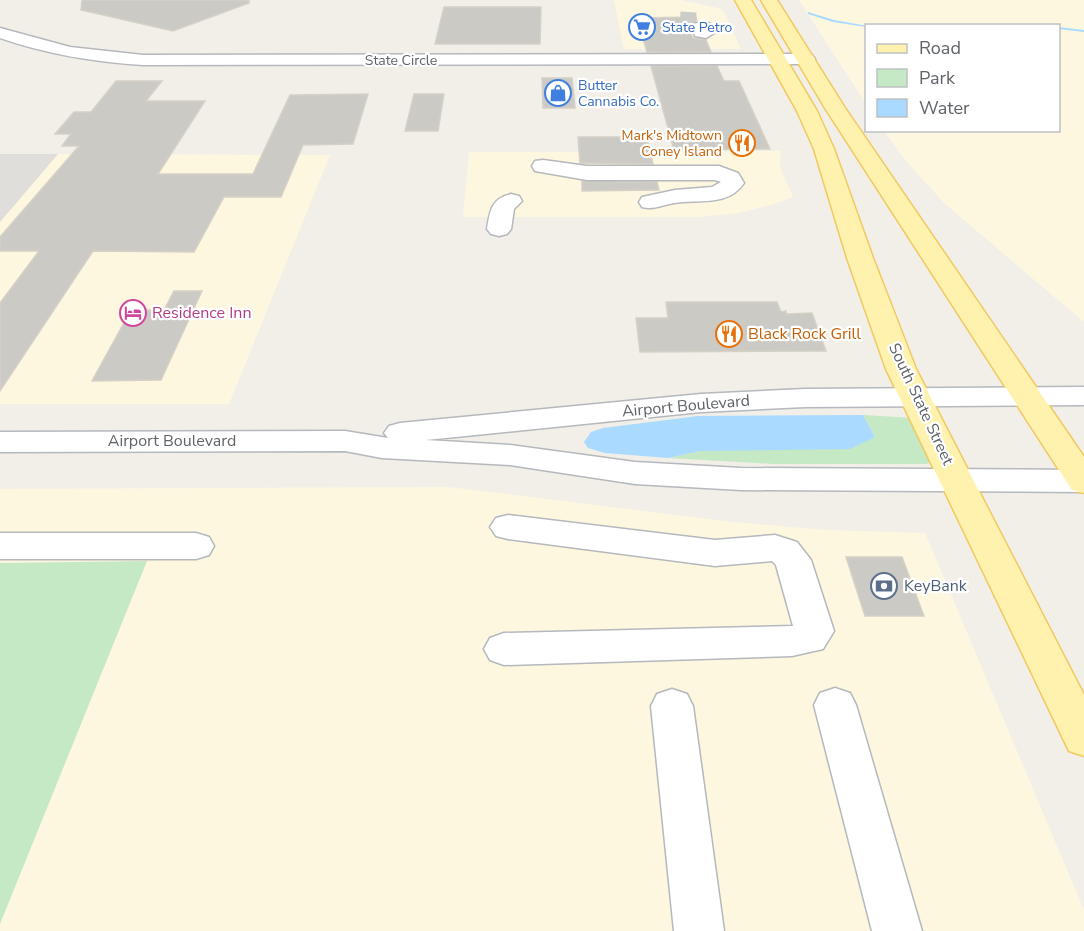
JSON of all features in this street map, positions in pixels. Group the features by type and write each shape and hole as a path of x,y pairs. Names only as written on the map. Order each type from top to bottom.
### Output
{"main road":[{"name":"South State Street","path":"743,0 807,111 824,149 902,369 1084,738"},
{"path":"769,0 835,108 1084,481"},
{"path":"840,196 881,210 902,226 929,267 977,321"}],"street":[{"name":"State Circle","path":"0,33 33,44 74,53 143,60 806,59"},
{"path":"765,37 792,36"},
{"path":"543,166 587,173 700,172 716,186 716,193 679,196 650,202"},
{"path":"499,229 503,207 511,201"},
{"name":"Airport Boulevard","path":"0,442 345,441 384,434 701,403 805,398 1084,396"},
{"path":"583,465 563,450 561,439 570,429 585,423 670,415 701,403"},
{"name":"Airport Boulevard","path":"345,441 382,448 510,455 635,473 741,479 1084,481"},
{"path":"504,649 792,641 809,638 814,631 794,560 784,551 775,548 716,553 508,527"},
{"path":"0,546 196,546"},
{"path":"835,705 897,931"},
{"path":"672,706 699,931"}],"shaded area":[{"path":"614,0 680,0 722,9 741,49 624,49"},
{"path":"799,0 1084,0 1084,322 944,203 906,161 885,132 1060,132 1060,24 865,24 865,102"},
{"path":"781,151 780,167 793,197 738,213 700,217 463,217 469,152"},
{"path":"0,154 58,154 0,222"},
{"name":"Residence Inn","path":"58,154 330,155 229,404 0,404 0,222"},
{"path":"448,487 733,522 826,530 925,533 1084,910 1084,931 0,931 0,489"}],"green space":[{"path":"863,415 914,418 932,461 927,464 774,464 668,458 700,451 875,437"},
{"path":"147,561 0,924 0,563"}],"water":[{"path":"863,415 875,437 850,449 700,451 668,458 605,453 588,448 584,442 591,432 603,428 698,416"}],"building":[{"path":"82,0 249,0 249,3 173,31 81,10"},
{"path":"444,7 541,7 540,44 435,44"},
{"path":"696,17 697,21 690,23 688,27 693,38 706,40 711,52 647,52 637,18"},
{"path":"651,66 717,66 724,81 739,81 770,149 674,150"},
{"name":"Butter Cannabis Co.","path":"542,78 572,78 575,108 543,108"},
{"path":"116,81 162,81 146,101 205,101 158,174 253,174 290,95 368,94 353,144 303,145 281,197 224,197 194,252 93,251 0,391 0,303 39,251 0,251 0,237 79,146 62,146 71,134 55,134 74,112 91,112"},
{"path":"414,94 444,94 438,131 405,131"},
{"path":"578,137 647,137 653,164 580,163"},
{"path":"582,181 657,182 659,190 582,191"},
{"path":"174,291 202,291 161,380 92,381 131,310 164,310"},
{"name":"Black Rock Grill","path":"666,302 777,302 781,312 786,311 786,314 812,313 826,351 640,352 636,318 668,318"},
{"name":"KeyBank","path":"846,557 902,557 924,616 865,616"}],"waterway":[{"path":"810,13 833,21 865,26"},
{"path":"1060,28 1084,31"}],"tunnel":[{"path":"680,20 696,21"}],"place":[{"name":"State Petro","path":"642,27"},
{"name":"Butter Cannabis Co.","path":"558,93"},
{"name":"Mark's Midtown Coney Island","path":"742,143"},
{"name":"Residence Inn","path":"133,313"},
{"name":"Black Rock Grill","path":"729,334"},
{"name":"KeyBank","path":"884,586"}]}
